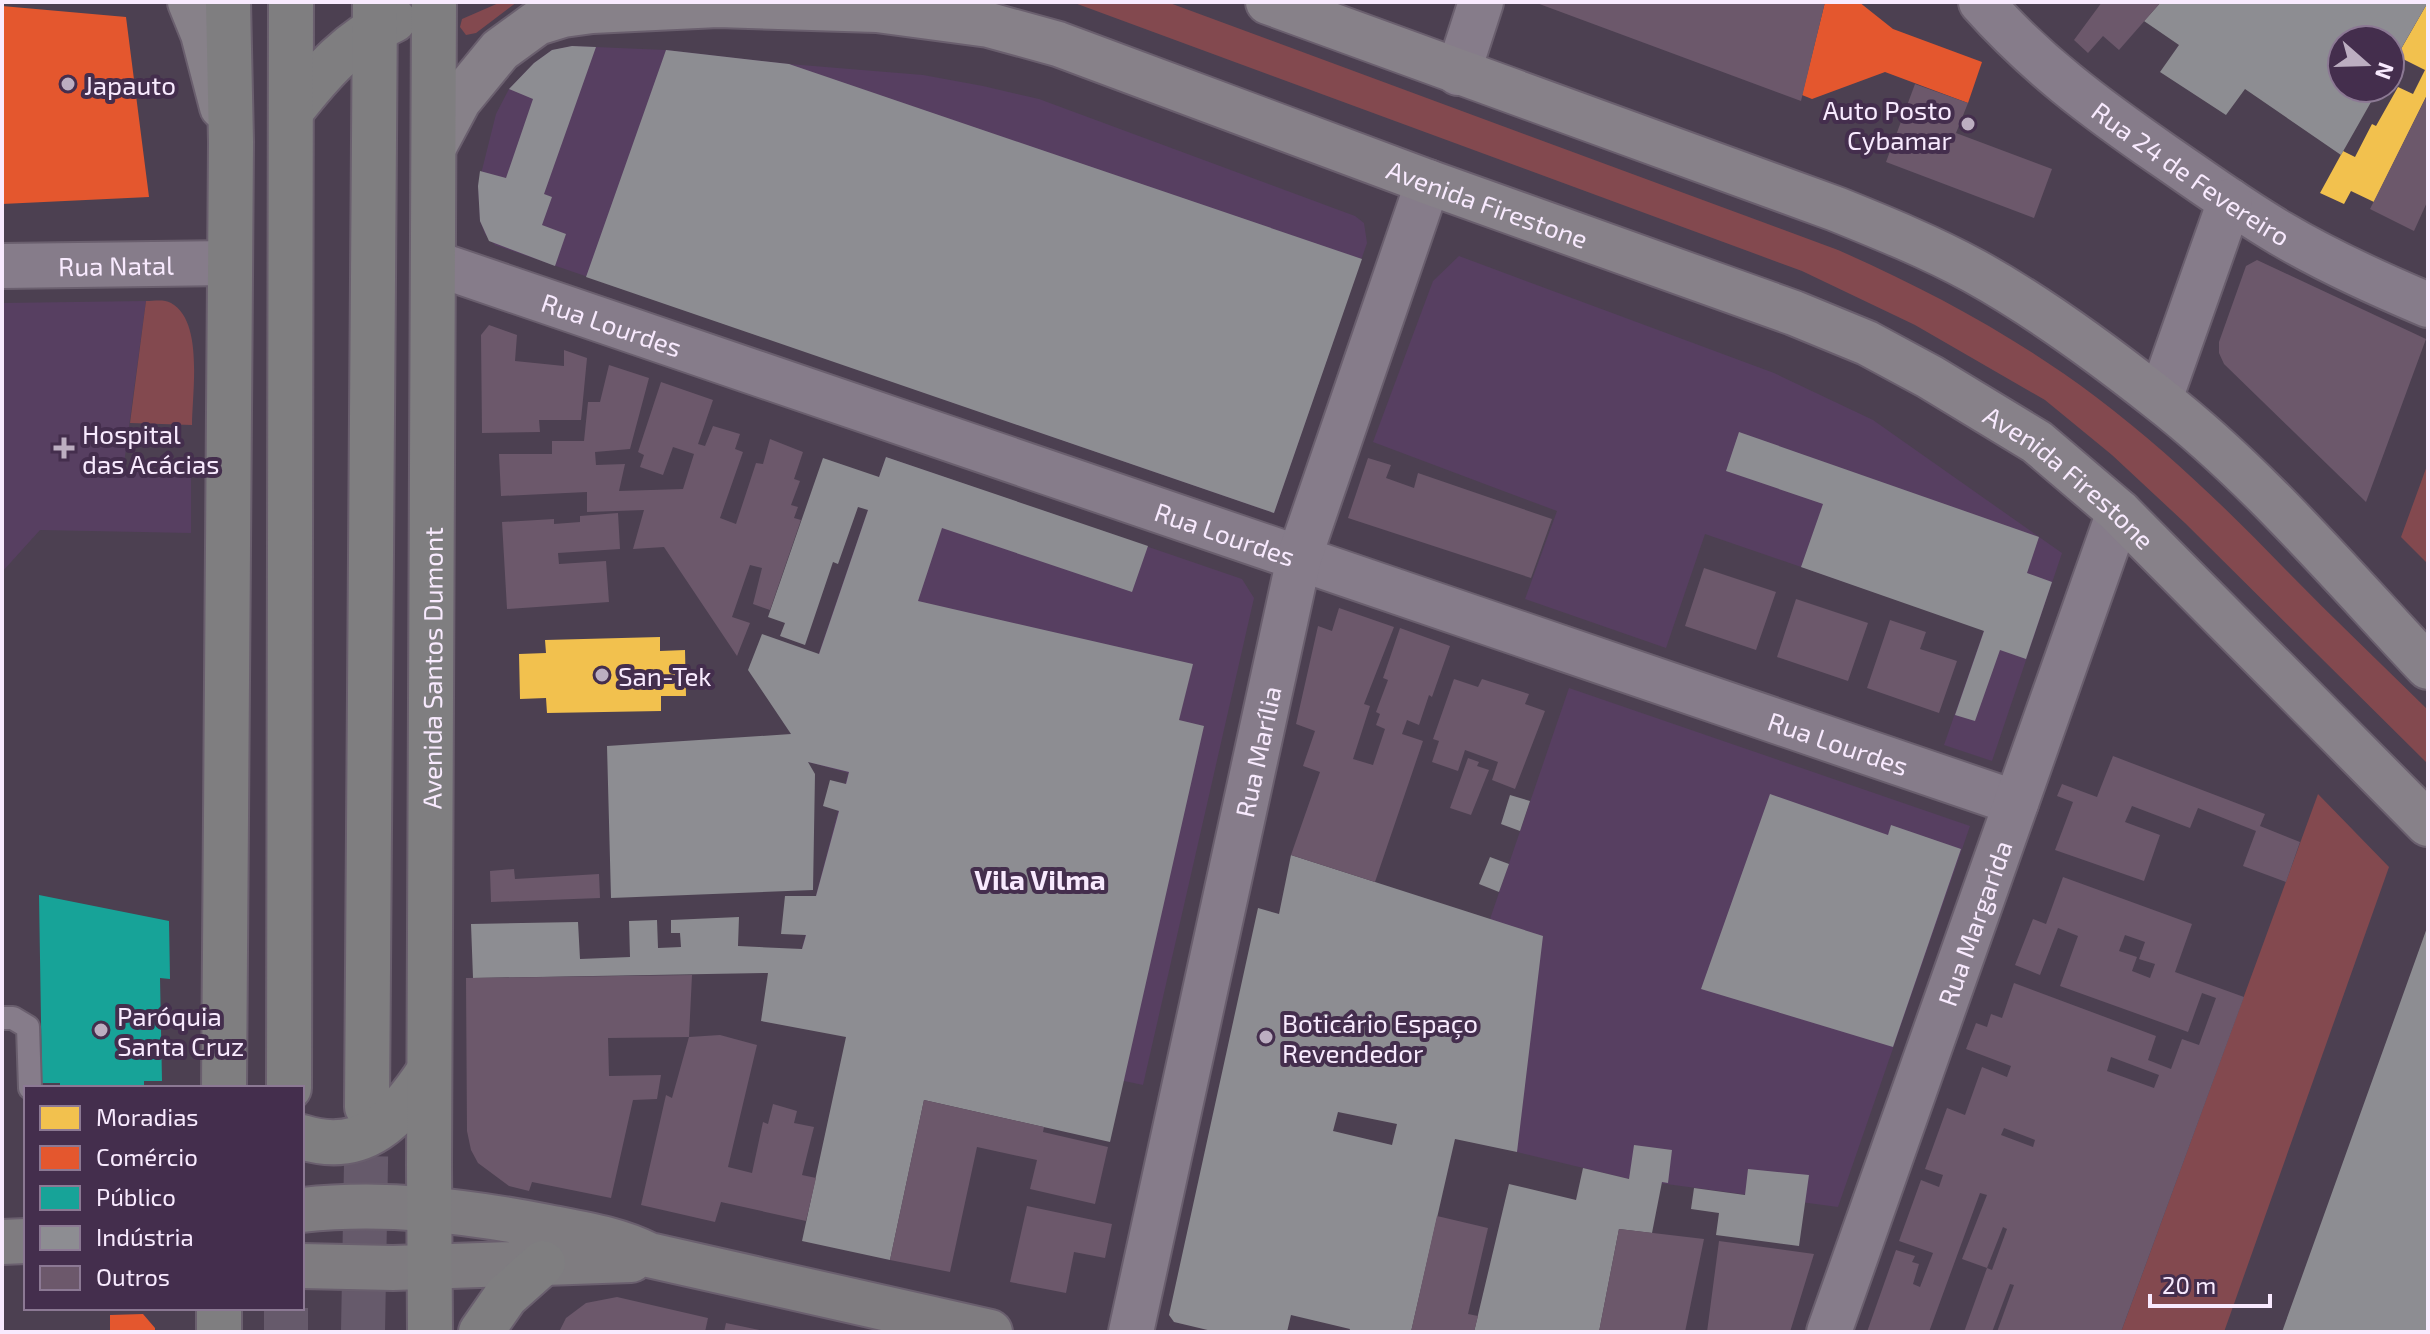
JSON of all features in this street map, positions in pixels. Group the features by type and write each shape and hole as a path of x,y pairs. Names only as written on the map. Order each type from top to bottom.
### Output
{"highway":[{"path":"228,2 231,142 229,1080"},
{"path":"289,1086 291,2"},
{"path":"292,110 374,15 435,2"},
{"name":"Avenida Santos Dumont","path":"430,1332 435,2"},
{"path":"367,1107 374,15"},
{"path":"304,1138 344,1142 366,1135 393,1119 429,1071"},
{"path":"481,1332 506,1296 543,1263"},
{"path":"219,1310 219,1332"}],"main road":[{"path":"190,2 203,34 231,142"},
{"path":"1268,2 1836,209 1917,242 2032,306 2160,399 2256,487 2428,667"},
{"name":"Avenida Firestone","path":"435,145 459,100 500,50 537,23 563,15 716,4 877,10 989,25 1058,44 1428,182 1794,313 1867,343 1930,377 2037,442 2119,512 2428,824"},
{"path":"304,1210 340,1206 483,1214 610,1239 649,1255 990,1332"},
{"path":"2,1242 24,1241"},
{"path":"304,1266 429,1267 625,1262 649,1255"}],"street":[{"path":"1458,73 1481,2"},
{"name":"Rua 24 de Fevereiro","path":"1981,2 2050,72 2230,201 2316,253 2428,305"},
{"name":"Rua Marília","path":"1131,1332 1299,558 1428,182"},
{"path":"2160,399 2230,201"},
{"name":"Rua Natal","path":"2,266 229,263"},
{"name":"Rua Lourdes","path":"434,263 2016,803"},
{"name":"Rua Margarida","path":"1829,1332 2119,512"}],"lane":[{"path":"2,1018 13,1018 28,1027 30,1086"}],"shaded area":[{"path":"501,2 517,2 476,33 466,35 460,27 462,19"},
{"path":"1072,2 1167,2 1838,250 1971,316 2035,354 2122,417 2240,523 2428,710 2428,764 2185,523 2112,455 2045,400 1915,325 1802,271"},
{"path":"572,46 666,50 923,75 983,86 1039,99 1355,216 1364,223 1367,243 1274,513 495,245 485,234 480,221 478,186 496,114 509,89 534,63 552,50"},
{"path":"1459,256 1774,373 1873,420 2062,553 1992,761 1944,745 1984,630 1705,534 1666,648 1525,599 1557,511 1373,442 1433,281"},
{"name":"Hospital das Acácias","path":"146,301 123,471 191,473 191,533 40,530 2,572 2,303"},
{"path":"146,301 171,303 181,312 188,325 194,359 192,425 130,423"},
{"path":"886,457 1242,579 1254,598 1143,1085 786,1009 848,773 808,762 791,734"},
{"path":"2428,463 2428,564 2401,537"},
{"path":"1569,688 1970,826 1838,1207 1629,1179 1517,1152 1490,919"},
{"path":"2318,794 2389,867 2224,1332 2121,1332"}],"building: Moradias":[{"path":"2428,2 2428,93 2374,202 2351,191 2344,204 2320,193 2343,151 2355,157 2372,124 2376,126 2388,104 2406,104 2406,91 2413,94 2425,70 2406,60 2406,40"},
{"name":"San-Tek","path":"660,637 660,651 685,650 686,696 661,696 661,711 547,713 546,698 520,699 519,654 546,653 545,640"}],"building: Comércio":[{"path":"1825,2 1859,2 1893,29 1982,62 1968,103 1885,72 1812,99 1802,95"},
{"name":"Japauto","path":"2,6 126,17 149,197 2,204"},
{"path":"143,1314 155,1332 110,1332 110,1315"}],"building: Público":[{"name":"Paróquia Santa Cruz","path":"39,895 169,921 170,979 160,978 162,1081 144,1081 144,1086 60,1086 60,1083 42,1083"}],"building: Indústria":[{"path":"2161,2 2428,2 2406,40 2406,24 2326,24 2326,104 2370,104 2341,155 2245,89 2226,115 2160,72 2179,45 2144,21"},
{"path":"572,46 596,47 544,194 552,197 542,225 566,234 555,266 489,241 480,221 478,186 480,171 506,178 533,99 509,89 534,63 552,50"},
{"path":"666,50 789,64 1362,259 1274,513 586,277"},
{"path":"1739,432 2039,537 2027,573 2052,582 2026,659 2000,650 1975,721 1955,715 1984,631 1801,567 1823,504 1726,471"},
{"path":"886,457 1148,546 1132,592 942,528 918,601 1193,664 1179,720 1204,726 1110,1142 924,1100 890,1260 802,1241 846,1037 761,1021 768,973 473,978 471,924 578,922 580,959 630,957 629,921 657,920 658,948 681,947 680,933 671,933 671,920 739,917 738,946 802,949 806,935 781,934 785,896 816,896 839,811 823,806 830,780 846,784 849,772 808,762 815,774 813,890 611,898 607,746 791,734 748,670 762,634 819,654 868,510 858,507 838,564 833,562 805,645 780,636 785,623 768,617 823,458 879,477"},
{"path":"1770,794 1888,835 1891,825 1961,849 1893,1047 1701,989"},
{"path":"1510,795 1530,801 1520,831 1501,824"},
{"path":"1291,855 1543,936 1517,1152 1455,1139 1411,1332 1349,1332 1350,1329 1291,1315 1287,1332 1216,1332 1174,1322 1169,1315 1258,908 1279,914","holes":["1338,1112 1397,1124 1392,1145 1333,1131"]},
{"path":"1490,857 1509,864 1499,892 1479,884"},
{"path":"2428,925 2428,1332 2282,1332"},
{"path":"1634,1145 1672,1150 1668,1183 1662,1182 1652,1233 1619,1229 1599,1332 1474,1332 1509,1184 1576,1200 1583,1168 1629,1179"},
{"path":"1748,1169 1809,1175 1799,1246 1716,1235 1719,1213 1691,1209 1694,1188 1745,1195"}],"building: Outros":[{"path":"1534,2 1825,2 1801,101"},
{"path":"2102,2 2161,2 2119,50 2103,36 2088,53 2074,40"},
{"path":"1915,84 1968,103 1956,133 2052,169 2034,218 1886,162"},
{"path":"2428,93 2428,200 2414,231 2370,209"},
{"path":"2257,260 2426,339 2366,502 2224,364 2219,353 2219,342 2246,266"},
{"path":"489,325 517,335 515,361 564,366 564,350 587,358 581,420 539,420 540,432 482,433 481,335"},
{"path":"609,365 649,378 630,449 595,452 596,465 625,464 619,491 683,489 694,454 673,447 663,475 640,467 644,455 638,452 661,382 713,400 698,444 705,446 713,426 740,434 735,449 743,452 720,518 736,524 756,463 763,464 770,439 803,452 794,479 800,481 791,505 798,507 794,518 801,520 770,610 753,604 762,568 750,565 732,617 750,623 737,656 664,547 633,549 644,510 587,512 587,492 501,496 499,454 552,454 552,441 584,441 588,402 600,402"},
{"path":"1368,458 1391,465 1386,478 1414,488 1418,473 1552,519 1531,578 1348,518"},
{"path":"618,513 620,549 558,553 559,564 606,561 609,602 507,609 502,522 554,519 554,524 580,522 580,516"},
{"path":"1704,568 1776,592 1756,650 1685,626"},
{"path":"1796,599 1868,623 1848,681 1777,657"},
{"path":"1339,608 1394,627 1364,704 1370,706 1353,759 1373,765 1385,729 1376,725 1380,714 1376,712 1388,680 1383,678 1400,628 1450,646 1419,725 1407,720 1402,734 1423,741 1375,882 1291,855 1320,772 1303,766 1315,731 1296,724 1318,626 1332,631"},
{"path":"1890,620 1926,632 1920,649 1957,661 1939,713 1867,688"},
{"path":"1454,679 1478,687 1482,679 1529,694 1525,704 1545,711 1515,789 1492,780 1498,762 1465,750 1458,771 1432,762 1439,741 1433,739"},
{"path":"2113,756 2265,814 2260,826 2300,842 2286,882 2243,866 2256,831 2198,808 2190,828 2132,806 2125,822 2160,835 2144,881 2055,850 2073,802 2057,796 2062,784 2097,797"},
{"path":"1468,758 1479,762 1477,766 1489,770 1471,815 1450,808"},
{"path":"514,869 515,879 599,874 600,898 491,902 490,871"},
{"path":"2063,877 2192,924 2175,972 2244,997 2121,1332 1997,1332 2014,1285 2010,1284 1992,1332 1964,1332 1987,1268 1962,1259 1987,1195 1980,1193 1929,1332 1867,1332 1896,1250 1915,1256 1912,1262 1919,1264 1913,1284 1920,1287 1933,1253 1899,1241 1921,1180 1939,1187 1943,1175 1925,1169 1947,1108 1965,1115 1982,1067 2007,1077 2011,1066 1966,1049 1976,1023 1987,1027 1991,1014 2002,1018 2014,983 2156,1036 2148,1060 2171,1069 2182,1039 2199,1045 2216,998 2202,993 2188,1032 2060,986 2078,936 2058,928 2040,975 2015,965 2033,919 2046,924","holes":["2125,935 2145,942 2139,959 2155,964 2150,978 2132,971 2137,957 2119,951","2111,1057 2159,1075 2154,1088 2107,1071","2004,1128 2035,1140 2033,1147 2001,1135","2003,1227 2007,1229 1992,1270 1987,1268"]},
{"path":"692,975 689,1037 608,1038 609,1076 661,1075 657,1099 633,1100 611,1198 532,1182 529,1191 509,1186 478,1163 467,1131 466,978"},
{"path":"720,1035 757,1045 728,1167 752,1173 763,1122 768,1124 773,1104 797,1111 794,1123 814,1127 802,1175 816,1178 806,1221 721,1202 715,1222 641,1205 666,1095 672,1098 689,1037"},
{"path":"924,1100 1044,1127 1043,1132 1108,1147 1095,1204 1030,1189 1037,1160 977,1147 950,1272 890,1260"},
{"path":"1027,1206 1112,1224 1105,1258 1074,1252 1066,1293 1010,1282"},
{"path":"1437,1216 1488,1228 1468,1314 1478,1316 1474,1332 1411,1332"},
{"path":"1619,1229 1704,1239 1685,1332 1599,1332"},
{"path":"1719,1241 1814,1254 1790,1332 1707,1332"},
{"path":"617,1297 708,1318 705,1332 559,1332 566,1318 586,1303"},
{"path":"726,1323 764,1331 764,1332 724,1332"}],"tunnel":[{"path":"363,1332 367,1107"},
{"path":"286,1310 286,1332"}],"place":[{"name":"Japauto","path":"68,84"},
{"name":"Auto Posto Cybamar","path":"1968,124"},
{"name":"Hospital das Acácias","path":"64,448"},
{"name":"San-Tek","path":"602,675"},
{"name":"Paróquia Santa Cruz","path":"101,1030"},
{"name":"Boticário Espaço Revendedor","path":"1266,1037"}],"district":[{"name":"Vila Vilma","path":"1040,879"}]}
